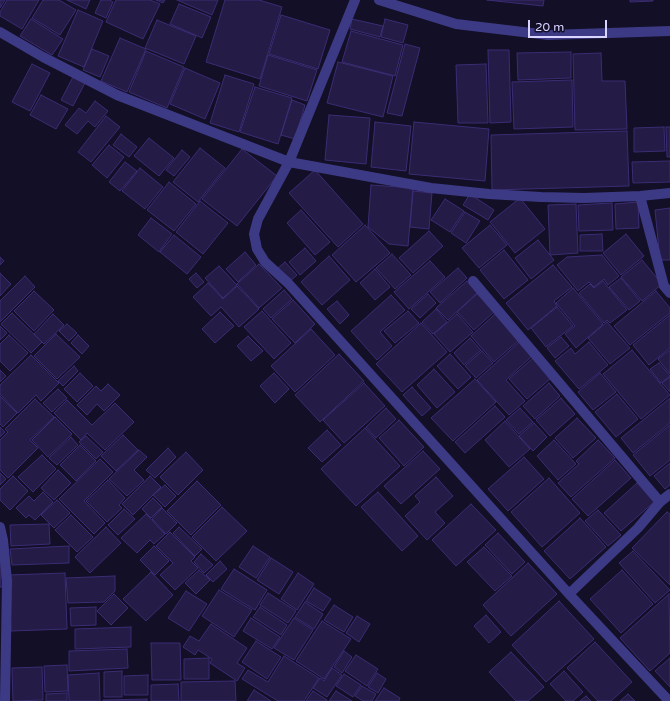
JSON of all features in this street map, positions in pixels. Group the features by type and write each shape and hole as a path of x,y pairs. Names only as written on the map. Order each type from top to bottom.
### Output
{"street":[{"path":"355,0 289,162 258,219 254,234 257,249 265,262 293,289 569,594 669,701"},
{"path":"380,0 456,24 548,35 670,31"},
{"path":"0,32 43,57 117,95 289,162 431,188 475,193 541,198 640,196 670,193"},
{"path":"640,196 664,286 670,293"},
{"path":"473,281 660,502"},
{"path":"569,594 638,528 660,502 670,494"},
{"path":"0,527 3,540 7,581 5,701"}],"building":[{"path":"0,0 5,0 0,8"},
{"path":"7,0 39,0 22,29 0,16 0,12"},
{"path":"43,0 59,0 76,10 60,35 32,18"},
{"path":"67,0 90,0 86,9"},
{"path":"101,0 110,0 113,2 106,18 95,13"},
{"path":"116,0 150,0 160,4 143,39 106,22"},
{"path":"156,0 165,0 163,3"},
{"path":"177,0 218,0 212,15"},
{"path":"225,0 259,0 282,7 260,79 206,62"},
{"path":"487,0 544,0 543,6"},
{"path":"630,0 653,0 653,1 630,2"},
{"path":"179,4 211,17 202,38 170,24"},
{"path":"78,10 103,21 84,67 58,56"},
{"path":"281,15 330,30 318,69 269,54"},
{"path":"31,19 63,39 52,55 20,36"},
{"path":"352,19 383,26 380,37 350,29"},
{"path":"385,19 408,25 403,43 381,37"},
{"path":"157,20 196,36 184,64 145,48"},
{"path":"351,31 403,45 395,76 342,62"},
{"path":"120,38 146,49 127,92 101,81"},
{"path":"405,44 420,48 402,116 387,113"},
{"path":"92,49 109,56 100,77 83,70"},
{"path":"488,50 509,50 511,122 490,123"},
{"path":"146,51 184,67 167,108 129,92"},
{"path":"571,52 571,78 518,80 517,53"},
{"path":"601,53 602,81 625,81 627,129 575,130 573,54"},
{"path":"268,55 317,70 307,101 259,86"},
{"path":"338,62 393,76 383,117 327,103"},
{"path":"32,64 50,73 30,111 12,102"},
{"path":"486,64 488,123 458,123 456,65"},
{"path":"185,68 220,83 205,119 170,104"},
{"path":"225,75 254,84 239,132 210,123"},
{"path":"73,77 85,83 73,106 61,100"},
{"path":"572,80 573,127 514,129 512,82"},
{"path":"255,87 292,98 278,144 240,132"},
{"path":"41,95 68,109 56,129 30,115"},
{"path":"292,100 305,105 295,139 281,135"},
{"path":"95,101 108,111 95,127 88,121 77,134 65,125 79,108 86,113"},
{"path":"329,115 370,118 366,164 325,160"},
{"path":"106,116 120,127 91,162 78,152"},
{"path":"375,122 411,126 406,171 371,167"},
{"path":"414,122 489,129 485,181 409,174"},
{"path":"664,127 665,151 634,152 634,128"},
{"path":"666,127 670,127 670,157 667,157"},
{"path":"627,131 629,186 492,190 491,135"},
{"path":"121,134 137,147 129,157 113,145"},
{"path":"149,138 174,158 159,176 134,156"},
{"path":"109,145 124,157 107,178 92,165"},
{"path":"200,148 225,168 198,202 173,182"},
{"path":"242,149 277,176 237,226 202,199"},
{"path":"182,150 190,157 174,176 166,170"},
{"path":"670,161 670,182 633,183 632,162"},
{"path":"125,162 137,171 120,191 109,182"},
{"path":"140,168 163,187 145,209 122,191"},
{"path":"315,170 363,224 338,247 289,193"},
{"path":"169,182 196,204 174,231 147,210"},
{"path":"371,185 413,188 408,246 389,244 368,227"},
{"path":"413,191 432,193 429,229 410,227"},
{"path":"470,194 494,210 488,220 463,205"},
{"path":"520,198 545,229 515,253 490,222"},
{"path":"445,199 464,211 450,232 431,220"},
{"path":"200,201 228,223 203,254 176,232"},
{"path":"638,202 639,228 616,229 615,204"},
{"path":"612,203 613,230 579,231 578,205"},
{"path":"576,204 578,253 550,255 548,205"},
{"path":"670,208 670,260 660,260 655,210"},
{"path":"301,210 330,242 315,255 287,223"},
{"path":"465,212 480,221 466,243 451,233"},
{"path":"151,218 172,234 159,252 138,235"},
{"path":"365,225 390,253 356,282 332,255"},
{"path":"490,225 507,245 479,268 462,248"},
{"path":"429,231 443,246 413,273 399,258"},
{"path":"602,234 603,251 580,251 580,235"},
{"path":"626,234 644,256 621,275 603,253"},
{"path":"174,235 201,257 187,274 160,252"},
{"path":"538,240 554,260 531,279 515,258"},
{"path":"305,248 316,261 300,275 289,262"},
{"path":"504,250 528,280 504,299 480,270"},
{"path":"245,252 256,265 238,282 226,269"},
{"path":"392,254 411,275 395,289 376,268"},
{"path":"602,255 619,276 608,285 604,279 594,287 589,282 578,291 557,265 567,257"},
{"path":"329,256 350,280 322,305 301,282"},
{"path":"0,257 4,261 0,265"},
{"path":"642,260 662,284 642,301 621,277"},
{"path":"430,261 445,277 409,309 394,292"},
{"path":"285,262 297,275 289,282 278,268"},
{"path":"259,264 282,288 259,308 237,284"},
{"path":"553,265 572,287 554,301 557,306 528,330 506,303"},
{"path":"219,266 237,285 223,298 205,278"},
{"path":"458,268 467,278 440,303 430,292"},
{"path":"375,269 390,287 375,300 360,283"},
{"path":"0,273 11,284 0,296"},
{"path":"196,273 204,282 197,288 189,279"},
{"path":"25,276 35,287 0,322 0,301"},
{"path":"621,278 640,301 629,310 609,287"},
{"path":"467,281 477,293 448,320 436,308"},
{"path":"603,281 627,310 610,323 607,320 604,323 579,293 590,284 594,288"},
{"path":"208,283 223,299 237,286 259,309 239,327 221,307 211,316 193,297"},
{"path":"573,288 603,324 576,348 565,334 575,326 556,303"},
{"path":"284,290 292,299 271,318 263,309"},
{"path":"34,291 54,310 34,331 14,311"},
{"path":"656,291 670,308 670,313 630,345 614,326"},
{"path":"428,294 436,303 420,318 411,309"},
{"path":"477,294 494,312 474,330 457,312"},
{"path":"391,295 405,310 380,332 392,346 377,360 351,331"},
{"path":"293,300 315,324 295,343 272,319"},
{"path":"337,301 349,315 340,324 327,309"},
{"path":"557,307 573,326 546,347 531,328"},
{"path":"436,309 447,322 433,334 422,322"},
{"path":"262,311 291,343 274,359 244,327"},
{"path":"408,311 419,323 395,343 384,331"},
{"path":"220,312 234,326 215,343 202,329"},
{"path":"12,313 42,342 31,353 1,324"},
{"path":"53,314 64,325 44,344 34,334"},
{"path":"457,314 473,332 450,352 434,334"},
{"path":"495,314 519,340 494,362 471,336"},
{"path":"670,315 670,348 649,365 633,345"},
{"path":"607,322 630,348 610,364 588,338"},
{"path":"421,323 447,352 402,392 376,364"},
{"path":"67,324 77,333 69,341 59,331"},
{"path":"0,326 7,333 0,340"},
{"path":"311,329 335,355 295,392 271,366"},
{"path":"56,334 80,357 57,379 34,356"},
{"path":"9,335 28,353 10,371 0,361 0,344"},
{"path":"78,335 89,346 82,354 71,343"},
{"path":"248,336 263,351 251,361 237,346"},
{"path":"561,337 569,346 555,358 547,348"},
{"path":"470,338 481,350 464,365 454,353"},
{"path":"519,342 532,356 506,380 525,401 509,415 477,380"},
{"path":"589,342 608,365 579,389 555,361 571,348 575,354"},
{"path":"632,350 670,395 641,419 603,374"},
{"path":"670,350 670,374 658,359"},
{"path":"482,351 493,363 476,378 465,366"},
{"path":"339,354 364,381 320,422 295,395"},
{"path":"450,354 471,377 458,389 437,366"},
{"path":"31,355 59,383 41,401 36,395 18,413 0,394 0,385"},
{"path":"533,358 551,378 527,399 509,379"},
{"path":"659,363 670,376 661,383 650,369"},
{"path":"74,366 78,371 63,386 58,381"},
{"path":"434,369 455,392 437,408 417,385"},
{"path":"0,370 6,376 0,382"},
{"path":"80,373 93,386 77,402 64,389"},
{"path":"274,373 289,389 275,403 260,386"},
{"path":"600,373 616,392 593,410 578,392"},
{"path":"670,377 670,392 662,383"},
{"path":"475,379 496,402 453,441 431,418"},
{"path":"364,383 385,406 344,443 323,420"},
{"path":"549,383 560,396 535,419 523,406"},
{"path":"108,384 120,395 104,411 97,404 87,415 77,405 96,386 101,391"},
{"path":"412,387 431,408 422,416 403,395"},
{"path":"58,389 67,398 52,412 43,403"},
{"path":"617,394 638,419 616,437 595,412"},
{"path":"0,396 17,413 3,427 0,424"},
{"path":"561,398 575,414 550,436 536,420"},
{"path":"670,398 670,423 633,453 621,438"},
{"path":"35,399 54,417 30,440 38,448 8,478 0,470 0,440 8,432 5,429"},
{"path":"67,400 92,425 115,403 134,422 105,450 87,433 81,440 54,413"},
{"path":"495,406 505,417 465,453 455,442"},
{"path":"386,408 396,419 376,438 366,427"},
{"path":"520,408 533,422 519,434 506,420"},
{"path":"55,417 72,434 48,457 32,440"},
{"path":"577,418 596,438 573,458 555,438"},
{"path":"399,420 424,447 404,466 379,438"},
{"path":"505,421 530,449 509,467 485,440"},
{"path":"534,423 547,437 533,451 519,436"},
{"path":"670,425 670,460 650,476 633,455"},
{"path":"0,427 5,432 0,437"},
{"path":"365,428 400,466 356,506 321,469"},
{"path":"327,430 341,445 322,462 308,448"},
{"path":"123,435 138,450 116,471 101,456"},
{"path":"86,436 103,452 96,459 79,442"},
{"path":"71,437 78,445 57,465 49,458"},
{"path":"554,440 576,464 558,480 537,456"},
{"path":"598,440 615,458 571,497 558,483 579,464 576,461"},
{"path":"80,445 96,461 76,481 60,465"},
{"path":"168,448 176,457 155,478 146,470"},
{"path":"139,450 147,457 134,470 144,480 127,496 109,479"},
{"path":"423,451 440,469 401,504 384,486"},
{"path":"186,452 203,470 178,495 160,477"},
{"path":"42,455 56,469 33,492 18,477"},
{"path":"524,457 544,479 508,511 488,489"},
{"path":"100,459 113,472 84,501 105,523 94,534 59,499"},
{"path":"615,460 631,478 588,516 572,499"},
{"path":"670,463 670,485 665,489 654,476"},
{"path":"58,470 71,483 54,500 41,488"},
{"path":"0,473 6,479 0,485"},
{"path":"13,476 28,491 10,510 0,500 0,489"},
{"path":"150,476 161,487 133,515 122,504"},
{"path":"436,477 453,496 435,512 445,523 427,540 405,516 420,502 415,496"},
{"path":"549,478 580,513 542,547 511,512"},
{"path":"108,480 125,498 119,505 122,508 107,522 86,501"},
{"path":"197,481 221,505 191,535 167,511"},
{"path":"637,483 654,502 621,531 604,513"},
{"path":"165,485 176,496 165,507 153,495"},
{"path":"43,492 53,502 35,520 29,515 26,518 16,508 29,496 34,501"},
{"path":"378,492 418,536 402,551 361,507"},
{"path":"153,498 162,507 151,518 142,509"},
{"path":"57,500 70,513 54,528 41,515"},
{"path":"471,504 496,530 456,566 432,540"},
{"path":"222,507 247,531 216,561 192,537"},
{"path":"162,508 177,523 166,534 152,519"},
{"path":"124,509 135,519 118,535 108,525"},
{"path":"598,510 621,535 608,546 585,521"},
{"path":"667,512 670,514 670,585 632,548"},
{"path":"146,514 165,534 154,544 150,540 137,553 121,538"},
{"path":"71,515 93,537 77,552 55,530"},
{"path":"580,518 606,547 570,579 544,551"},
{"path":"49,524 50,544 11,546 10,525"},
{"path":"106,527 121,543 90,573 75,557"},
{"path":"179,527 202,549 195,556 173,533"},
{"path":"170,532 195,557 191,561 198,568 175,590 160,575 173,563 156,546"},
{"path":"498,533 525,562 512,574 485,545"},
{"path":"69,546 69,563 12,565 10,549"},
{"path":"154,546 169,561 155,575 140,560"},
{"path":"253,546 270,557 256,578 239,567"},
{"path":"484,547 512,576 495,591 467,562"},
{"path":"633,551 670,590 655,603 619,563"},
{"path":"0,552 3,587 0,587"},
{"path":"201,554 213,565 204,573 194,562"},
{"path":"271,558 293,572 279,594 257,580"},
{"path":"220,561 227,569 213,582 206,575"},
{"path":"528,563 557,594 511,636 483,605"},
{"path":"234,569 267,590 255,610 221,589"},
{"path":"199,570 210,580 196,594 185,583"},
{"path":"622,570 653,604 621,633 590,599"},
{"path":"151,572 173,595 146,621 123,599"},
{"path":"65,573 67,629 11,631 8,575"},
{"path":"298,573 314,584 297,610 281,599"},
{"path":"115,576 115,591 104,602 68,603 66,578"},
{"path":"314,588 331,599 323,611 306,601"},
{"path":"219,590 252,610 234,637 202,616"},
{"path":"186,591 207,604 189,631 168,618"},
{"path":"268,593 296,611 288,623 260,605"},
{"path":"114,594 128,608 111,625 97,611"},
{"path":"669,594 670,653 650,671 620,638"},
{"path":"559,601 594,639 546,682 512,645"},
{"path":"305,602 323,614 314,629 295,617"},
{"path":"334,605 353,617 344,632 324,620"},
{"path":"96,607 96,625 71,626 70,608"},
{"path":"260,607 287,625 281,635 253,617"},
{"path":"486,615 501,632 489,643 474,626"},
{"path":"357,616 370,624 359,642 346,633"},
{"path":"251,618 280,637 272,649 243,631"},
{"path":"294,618 313,630 294,660 274,648"},
{"path":"322,621 351,639 324,679 296,661"},
{"path":"211,624 247,648 237,663 245,668 237,681 210,663 212,659 198,650 195,655 183,647 190,636 199,641"},
{"path":"131,627 131,647 75,649 75,629"},
{"path":"256,641 281,657 267,679 242,662"},
{"path":"595,642 632,682 611,701 598,701 567,668"},
{"path":"151,643 180,643 181,680 152,680"},
{"path":"127,649 128,668 69,671 69,651"},
{"path":"344,651 352,657 342,673 334,667"},
{"path":"511,652 544,687 528,701 516,701 489,672"},
{"path":"356,655 378,669 367,686 345,671"},
{"path":"284,656 319,678 304,701 278,701 242,679 248,670 268,682"},
{"path":"209,658 209,679 184,679 184,659"},
{"path":"670,658 670,687 655,671"},
{"path":"67,665 68,691 45,692 44,666"},
{"path":"42,667 43,700 13,701 12,668"},
{"path":"332,668 342,675 327,697 313,688 320,678 324,681"},
{"path":"122,671 122,697 104,697 104,672"},
{"path":"564,671 583,692 573,701 566,701 550,684"},
{"path":"99,673 100,701 69,701 68,675"},
{"path":"377,673 386,679 378,693 368,687"},
{"path":"344,674 361,685 353,697 336,686"},
{"path":"148,675 148,695 124,695 124,676"},
{"path":"235,681 236,701 181,701 181,682"},
{"path":"178,684 179,701 151,701 151,685"},
{"path":"362,686 376,694 372,701 363,701 355,696"},
{"path":"384,688 400,698 399,701 375,701"},
{"path":"254,690 271,701 247,701"},
{"path":"313,691 327,700 327,701 306,701"},
{"path":"336,691 352,701 329,701"},
{"path":"67,693 67,701 46,701 46,694"},
{"path":"628,694 635,701 620,701"},
{"path":"586,696 591,701 580,701"},
{"path":"147,699 147,701 103,701 103,700"}]}
